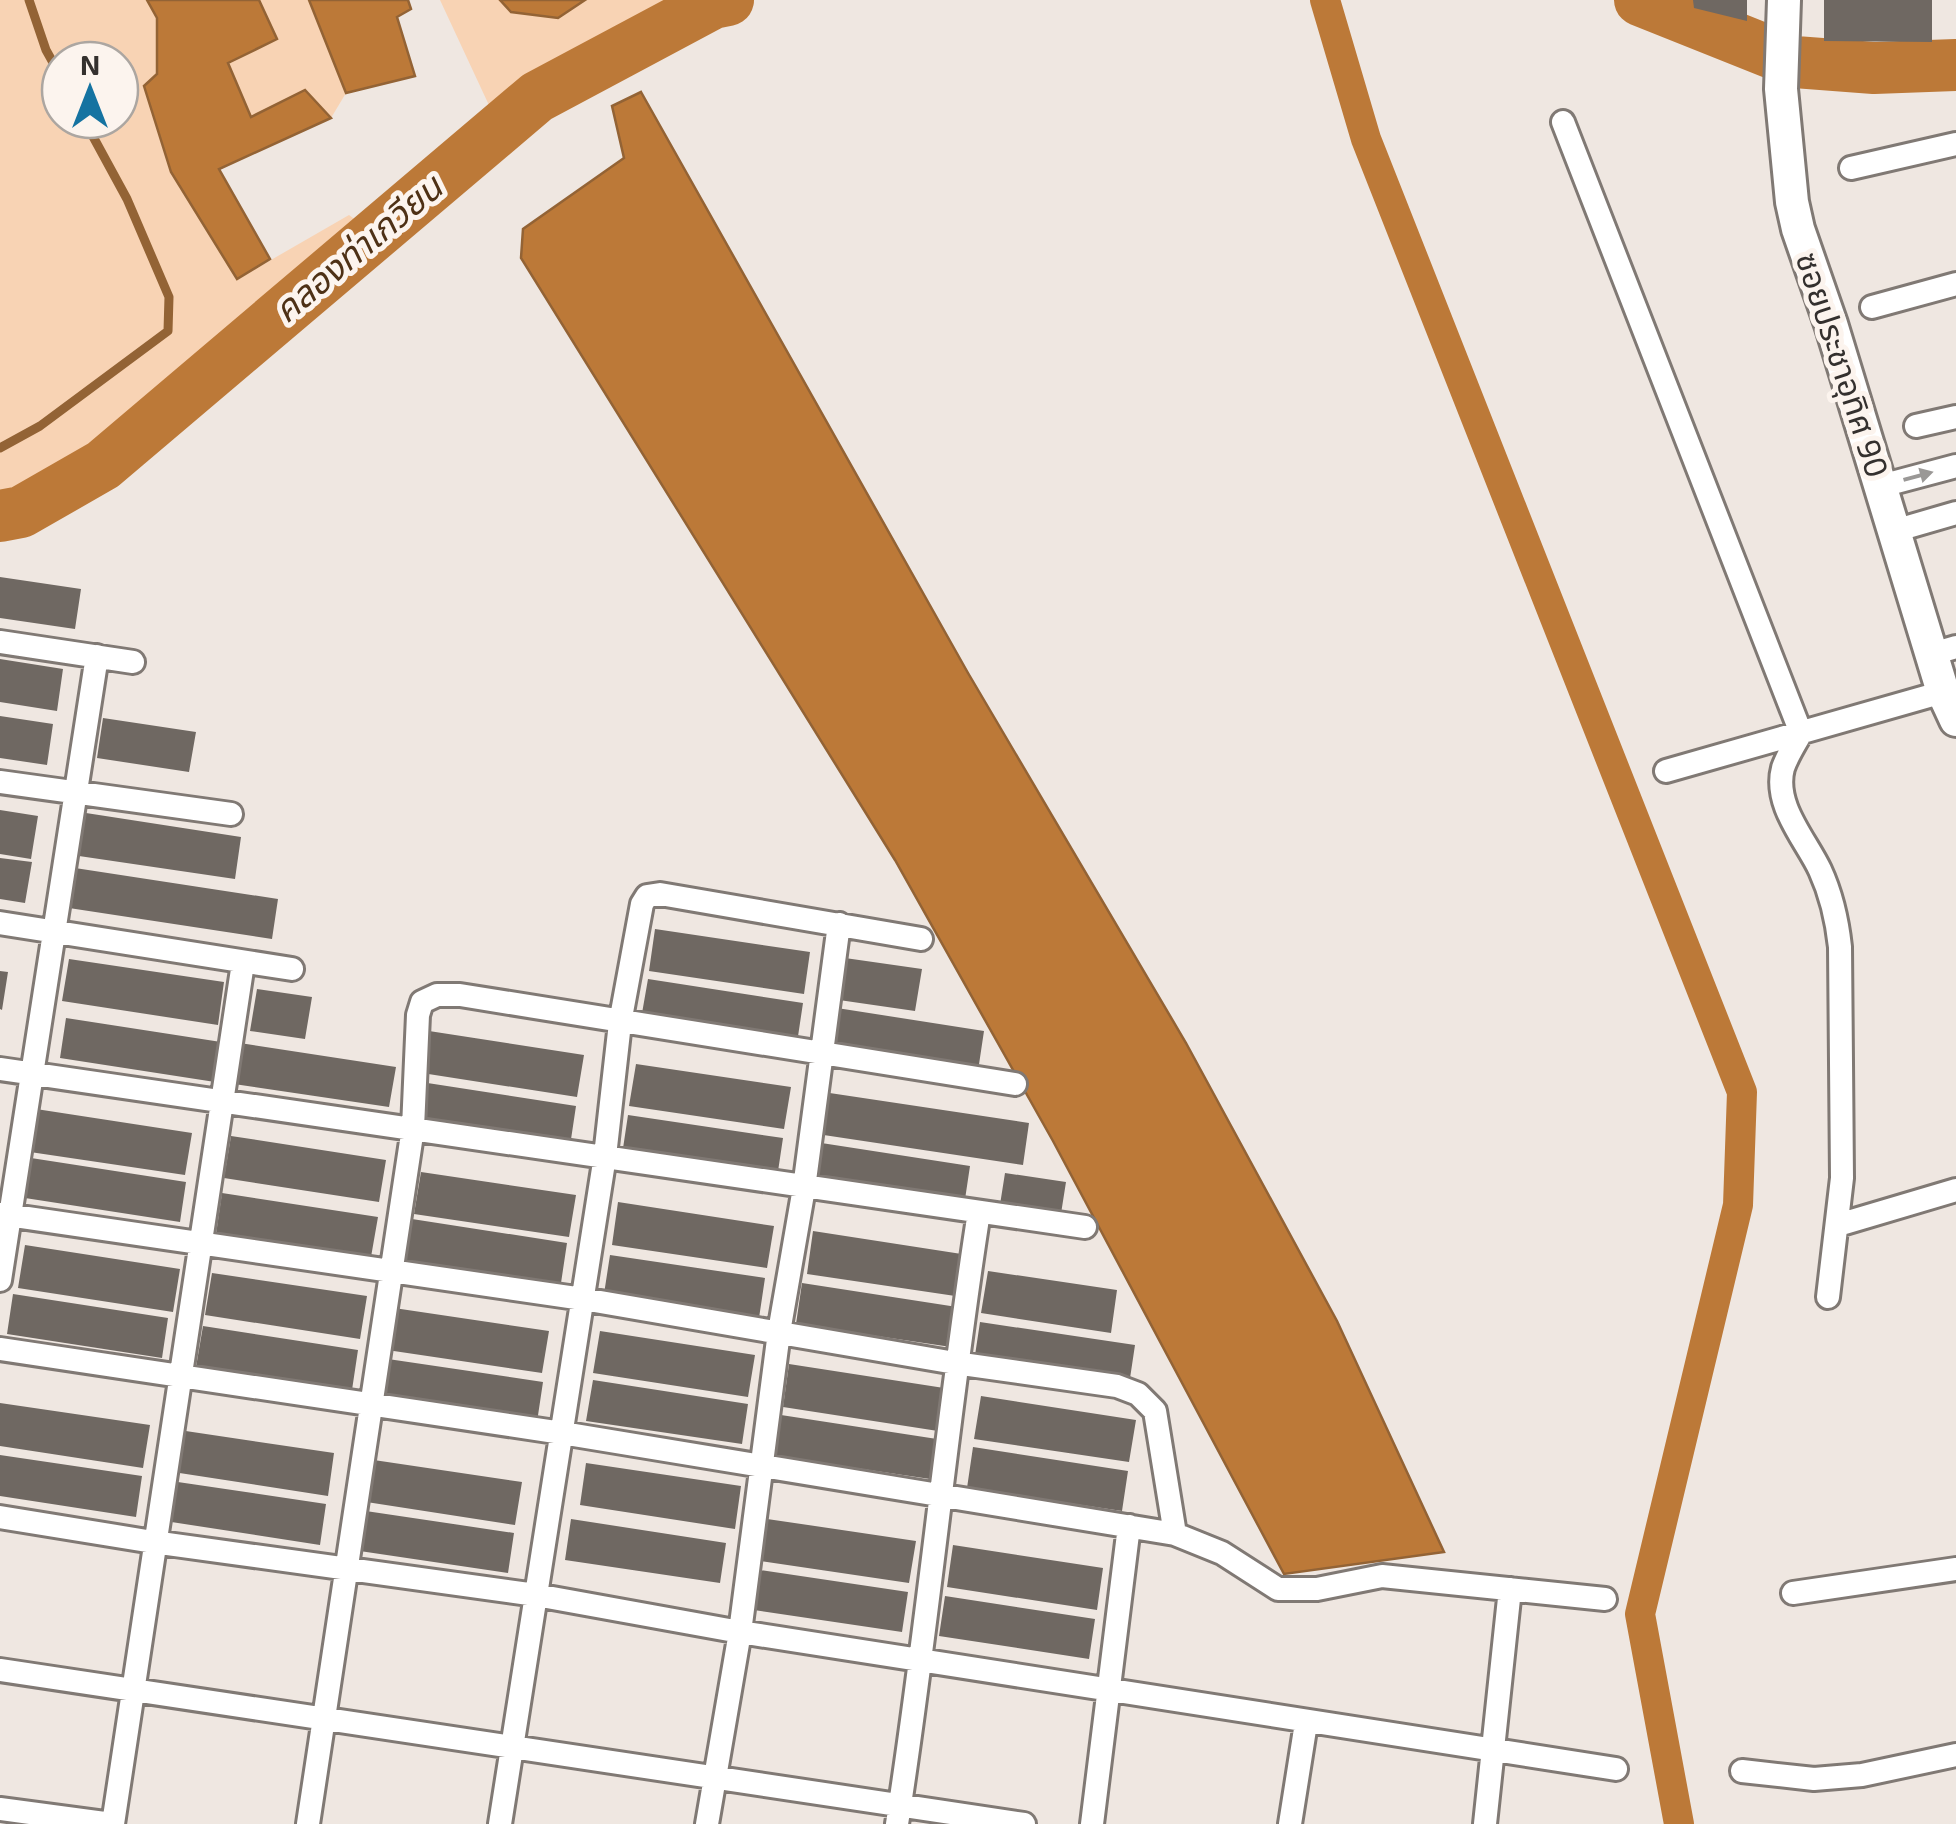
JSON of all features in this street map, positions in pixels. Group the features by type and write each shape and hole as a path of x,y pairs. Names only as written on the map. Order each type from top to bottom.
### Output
{"street":[{"name":"ซอยประชาอุทิศ 90","path":"1783,13 1781,89 1798,228 1894,531 1944,650 1951,702"},
{"path":"1563,122 1801,733 1783,769 1782,790 1790,816 1820,869 1836,910 1840,946 1842,1178 1828,1297"},
{"path":"1851,168 1956,144"},
{"path":"1872,306 1956,284"},
{"path":"1916,426 1956,417"},
{"path":"1881,486 1956,466"},
{"path":"1894,531 1956,513"},
{"path":"0,642 133,662"},
{"path":"0,1280 5,1214 32,1073 97,656"},
{"path":"1666,770 1801,733 1951,702"},
{"path":"0,782 232,814"},
{"path":"500,1824 605,1156 620,1023 647,896 660,894 921,938"},
{"path":"0,923 292,969"},
{"path":"707,1824 740,1632 839,924"},
{"path":"0,1809 112,1824 243,963"},
{"path":"308,1824 413,1128 418,1015 422,1002 437,995 460,995 1015,1084"},
{"path":"0,1069 1085,1227"},
{"path":"1838,1225 1956,1190"},
{"path":"899,1814 922,1660 955,1362 980,1212"},
{"path":"5,1214 583,1299 1117,1386 1138,1394 1156,1410 1175,1534"},
{"path":"0,1349 562,1433 1175,1534 1222,1553 1278,1588 1318,1588 1382,1576 1604,1598"},
{"path":"0,1517 536,1595 740,1632 1616,1770"},
{"path":"1092,1824 1129,1526"},
{"path":"1793,1593 1956,1569"},
{"path":"1484,1824 1510,1588"},
{"path":"0,1670 714,1776 899,1814 1024,1824"},
{"path":"1290,1824 1306,1723"},
{"path":"1742,1771 1814,1779 1862,1775 1956,1755"}],"shaded area":[{"path":"0,0 147,0 157,18 157,74 144,86 238,279 349,215 372,232 237,337 214,341 54,478 0,501"},
{"path":"147,0 259,0 277,39 228,63 251,117 305,90 331,118 219,169 270,259 237,279 171,172 144,86 157,74 157,18"},
{"path":"259,0 309,0 346,93 331,118 305,90 251,118 228,63 276,39"},
{"path":"309,0 408,0 411,9 397,17 415,76 346,93"},
{"path":"440,0 500,0 511,12 558,18 585,0 666,0 611,30 494,116"},
{"path":"500,0 585,0 558,18 511,12"},
{"path":"641,92 968,673 1186,1043 1337,1321 1444,1552 1284,1574 1053,1141 895,860 521,258 523,229 624,158 612,106"}],"building":[{"path":"1693,0 1747,0 1747,21 1694,8"},
{"path":"1824,0 1932,0 1932,42 1824,41"},
{"path":"0,577 81,589 75,629 0,618"},
{"path":"0,659 63,669 57,711 0,702"},
{"path":"0,716 53,724 47,765 0,758"},
{"path":"103,718 196,732 189,772 97,758"},
{"path":"0,810 38,816 31,859 0,854"},
{"path":"86,813 241,837 235,879 79,856"},
{"path":"0,858 32,862 25,903 0,899"},
{"path":"75,868 278,899 272,939 69,908"},
{"path":"655,929 810,952 804,994 649,971"},
{"path":"845,958 922,969 915,1011 839,1000"},
{"path":"69,959 224,982 218,1025 62,1001"},
{"path":"0,971 8,972 2,1010 0,1009"},
{"path":"648,979 803,1003 797,1043 641,1019"},
{"path":"257,989 312,997 305,1039 250,1031"},
{"path":"837,1008 984,1031 978,1071 831,1049"},
{"path":"66,1018 221,1042 215,1082 60,1058"},
{"path":"429,1031 584,1055 577,1097 422,1073"},
{"path":"240,1043 396,1067 389,1107 234,1084"},
{"path":"636,1064 791,1087 784,1129 629,1106"},
{"path":"421,1082 576,1106 570,1146 414,1122"},
{"path":"823,1092 1029,1123 1023,1165 817,1134"},
{"path":"36,1109 192,1133 185,1175 30,1152"},
{"path":"628,1115 783,1138 777,1178 622,1155"},
{"path":"231,1136 386,1160 379,1202 224,1178"},
{"path":"815,1142 970,1166 964,1206 809,1183"},
{"path":"31,1158 186,1182 180,1222 25,1198"},
{"path":"421,1172 576,1195 569,1237 414,1214"},
{"path":"1005,1173 1066,1182 1060,1220 999,1211"},
{"path":"222,1193 378,1217 371,1257 216,1234"},
{"path":"618,1202 774,1226 767,1268 612,1245"},
{"path":"412,1219 567,1243 561,1283 406,1260"},
{"path":"813,1231 968,1255 962,1297 807,1274"},
{"path":"25,1245 180,1269 173,1312 18,1288"},
{"path":"610,1255 765,1278 759,1318 604,1294"},
{"path":"988,1271 1117,1290 1111,1333 981,1313"},
{"path":"212,1273 367,1296 360,1339 205,1315"},
{"path":"802,1283 957,1307 951,1347 796,1324"},
{"path":"13,1294 168,1318 162,1358 7,1334"},
{"path":"394,1308 549,1331 542,1373 387,1350"},
{"path":"980,1322 1135,1345 1129,1385 974,1362"},
{"path":"203,1326 358,1350 352,1390 196,1367"},
{"path":"600,1331 755,1355 748,1397 593,1373"},
{"path":"388,1359 543,1382 537,1422 381,1399"},
{"path":"789,1364 944,1388 938,1431 783,1407"},
{"path":"593,1380 748,1404 742,1444 586,1421"},
{"path":"981,1396 1136,1420 1129,1462 974,1439"},
{"path":"0,1403 150,1425 143,1468 0,1446"},
{"path":"781,1415 937,1439 930,1479 775,1456"},
{"path":"179,1430 334,1453 328,1496 173,1472"},
{"path":"973,1447 1128,1471 1122,1511 967,1488"},
{"path":"0,1455 142,1476 136,1517 0,1496"},
{"path":"367,1459 522,1482 515,1525 360,1501"},
{"path":"586,1463 741,1486 735,1529 580,1505"},
{"path":"171,1481 326,1504 320,1545 165,1521"},
{"path":"359,1510 514,1533 508,1573 353,1550"},
{"path":"761,1518 916,1541 909,1583 754,1560"},
{"path":"571,1519 726,1543 720,1583 565,1560"},
{"path":"953,1545 1103,1568 1097,1610 947,1587"},
{"path":"753,1569 908,1592 902,1632 747,1609"},
{"path":"945,1596 1095,1619 1089,1659 939,1636"}],"waterway":[{"path":"29,0 43,40"},
{"name":"คลองท่าเกวียน","path":"0,516 21,512 103,465 537,97 713,3 728,0"},
{"path":"1325,0 1366,139 1742,1092 1738,1205 1640,1614 1679,1824"},
{"path":"1640,0 1795,62 1874,68 1956,65"},
{"path":"0,448 40,426 168,331 169,297 127,199 95,140"}]}
